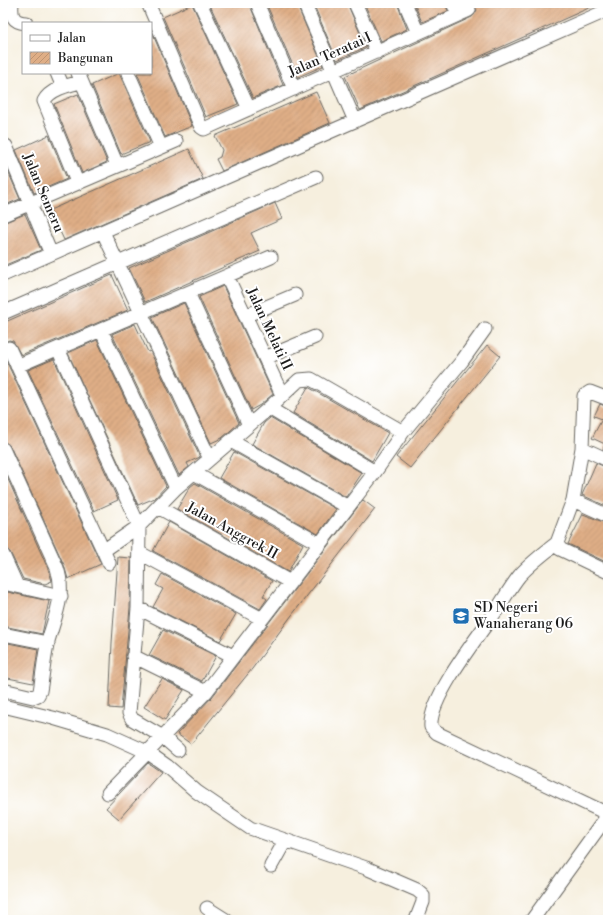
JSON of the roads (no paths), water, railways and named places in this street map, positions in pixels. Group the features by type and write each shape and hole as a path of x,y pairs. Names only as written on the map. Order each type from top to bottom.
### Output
{"street":[{"path":"12,3 11,13 13,18 16,21 22,22"},
{"name":"Jalan Teratai I","path":"148,3 201,127 204,129 464,13 453,3"},
{"path":"200,3 249,109"},
{"path":"257,3 294,89"},
{"path":"304,3 355,121"},
{"path":"355,3 377,52"},
{"path":"405,3 418,33"},
{"path":"3,275 51,254 105,236 355,121 608,10"},
{"path":"57,74 63,87"},
{"path":"128,74 161,147"},
{"path":"77,182 44,102 47,97 80,77 117,166"},
{"path":"3,215 30,202 176,141"},
{"name":"Jalan Semeru","path":"6,146 51,254"},
{"path":"3,313 115,257 316,176"},
{"path":"105,236 210,459"},
{"path":"17,366 271,257"},
{"name":"Jalan Melati II","path":"227,276 282,395"},
{"path":"188,293 249,425"},
{"path":"245,316 295,296"},
{"path":"108,793 206,692 375,472 402,432 462,361 485,329"},
{"path":"101,330 176,488"},
{"path":"265,358 315,337"},
{"path":"9,348 109,563"},
{"path":"58,349 139,526 140,553 138,608 133,656 130,716 163,737 178,750"},
{"path":"103,551 139,526 176,488 269,408 299,380 311,379 402,432"},
{"path":"532,920 608,814 437,733 431,728 430,719 446,685 464,656 520,576 538,557 557,543 573,500 582,448 584,396 590,392 608,400"},
{"path":"269,408 375,472"},
{"path":"231,441 348,507"},
{"path":"582,448 608,460"},
{"path":"3,449 58,568 62,583 61,596 48,642 38,695 33,697 3,690"},
{"path":"194,473 320,544"},
{"path":"573,500 608,516"},
{"name":"Jalan Anggrek II","path":"158,507 290,582"},
{"path":"557,543 560,549 608,572"},
{"path":"140,553 262,619"},
{"path":"3,555 17,586"},
{"path":"3,583 61,596"},
{"path":"138,608 233,656"},
{"path":"3,634 48,642"},
{"path":"133,656 206,692"},
{"path":"3,706 53,718 107,734 147,752 167,766 197,792 250,828 285,841 299,843 366,868 417,890 423,895 423,902 416,920"},
{"path":"271,866 285,841"},
{"path":"207,908 226,920"}],"place":[{"name":"SD Negeri Wanaherang 06","path":"461,616"}]}
